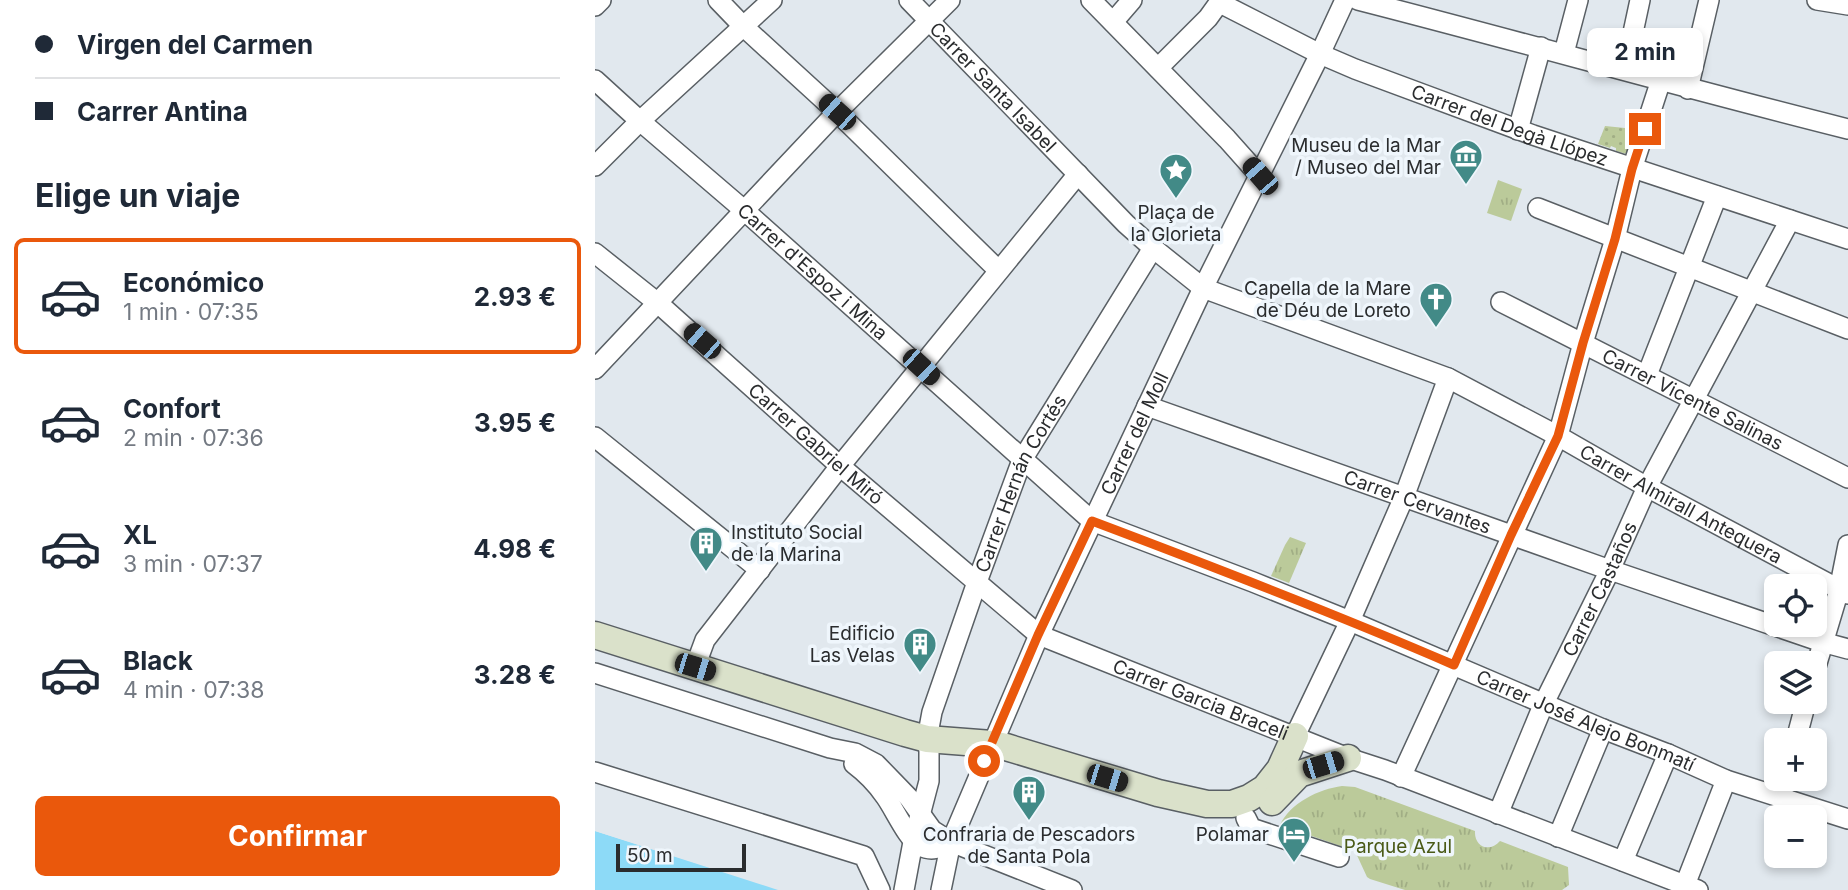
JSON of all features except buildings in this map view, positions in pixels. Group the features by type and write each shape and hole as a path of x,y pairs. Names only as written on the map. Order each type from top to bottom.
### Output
{"street":[{"path":"595,6 601,0"},
{"path":"718,0 998,270"},
{"path":"595,166 772,0"},
{"name":"Carrer Santa Isabel","path":"909,0 1078,174"},
{"path":"595,369 837,112 950,0"},
{"path":"1091,0 1260,176"},
{"path":"1113,22 1132,0"},
{"path":"695,667 705,640 840,466 1078,174 1126,224 1203,288 1345,0"},
{"path":"1359,0 1564,53 1688,89 1848,129"},
{"path":"1564,53 1578,0"},
{"path":"1625,70 1640,0"},
{"path":"1688,89 1709,0"},
{"path":"1817,0 1848,5"},
{"path":"1158,68 1208,18 1221,1"},
{"name":"Carrer del Degà Llópez","path":"1221,1 1320,54 1355,69 1518,130 1848,239"},
{"path":"1518,130 1541,47"},
{"name":"Carrer d'Espoz i Mina","path":"595,80 1092,521"},
{"path":"1401,777 1558,436 1615,239 1632,169 1661,80"},
{"path":"1647,375 1717,197"},
{"path":"1538,208 1848,329"},
{"name":"Carrer Castaños","path":"1498,814 1544,703 1610,570 1647,487 1790,220"},
{"name":"Carrer Hernán Cortés","path":"927,739 932,712 1022,460 1153,248"},
{"name":"Carrer Gabriel Miró","path":"595,253 659,304 840,466 1038,635"},
{"name":"Carrer Almirall Antequera","path":"1203,288 1448,378 1844,592"},
{"name":"Carrer del Moll","path":"941,890 951,842 1038,635 1203,288"},
{"name":"Carrer Vicente Salinas","path":"1501,302 1848,478"},
{"path":"595,635 927,739 992,744 1158,793 1207,804 1232,804 1265,788 1280,769 1350,621 1404,497 1448,378"},
{"name":"Carrer Cervantes","path":"1147,406 1610,570 1848,649"},
{"path":"595,437 760,570"},
{"name":"Carrer José Alejo Bonmatí","path":"1092,521 1350,621 1726,780 1848,819"},
{"path":"1820,651 1844,592 1848,545"},
{"name":"Carrer Garcia Braceli","path":"1038,635 1347,758 1691,888"},
{"path":"595,673 830,748 855,752 876,764 918,801 932,830 951,842 1067,889"},
{"path":"1558,837 1604,729"},
{"path":"895,890 918,801 930,769 927,739"},
{"path":"830,748 868,775 885,796 906,847 904,890"},
{"path":"1623,861 1668,754"},
{"path":"1158,793 1204,815 1231,820 1246,818 1259,812 1275,799 1299,774 1347,758"},
{"path":"595,772 863,856 880,890"},
{"path":"1691,888 1726,780"},
{"path":"1780,798 1782,791"},
{"path":"1246,818 1251,828 1339,857"},
{"path":"906,847 930,850 951,842"}],"green space":[{"path":"1605,126 1635,129 1627,154 1616,151 1616,148 1611,146 1610,148 1598,144"},
{"path":"1498,180 1522,189 1511,221 1487,213"},
{"path":"1290,537 1306,543 1289,583 1271,576"},
{"name":"Parque Azul","path":"1342,786 1355,787 1475,831 1477,841 1483,846 1492,847 1500,841 1568,867 1569,885 1562,890 1405,890 1370,879 1355,851 1280,825 1291,810 1306,798"}],"water":[{"path":"595,831 778,890 595,890"}],"pier":[{"path":"595,828 779,887 781,890 595,831"}],"place":[{"name":"Museu de la Mar / Museo del Mar","path":"1466,186"},
{"name":"Plaça de la Glorieta","path":"1176,200"},
{"name":"Capella de la Mare de Déu de Loreto","path":"1436,329"},
{"name":"Instituto Social de la Marina","path":"706,573"},
{"name":"Edificio Las Velas","path":"920,674"},
{"name":"Confraria de Pescadors de Santa Pola","path":"1029,822"},
{"name":"Polamar","path":"1294,864"}],"route":[{"path":"984,761 1038,635 1092,521 1253,582 1454,665 1558,436 1645,129"}]}
